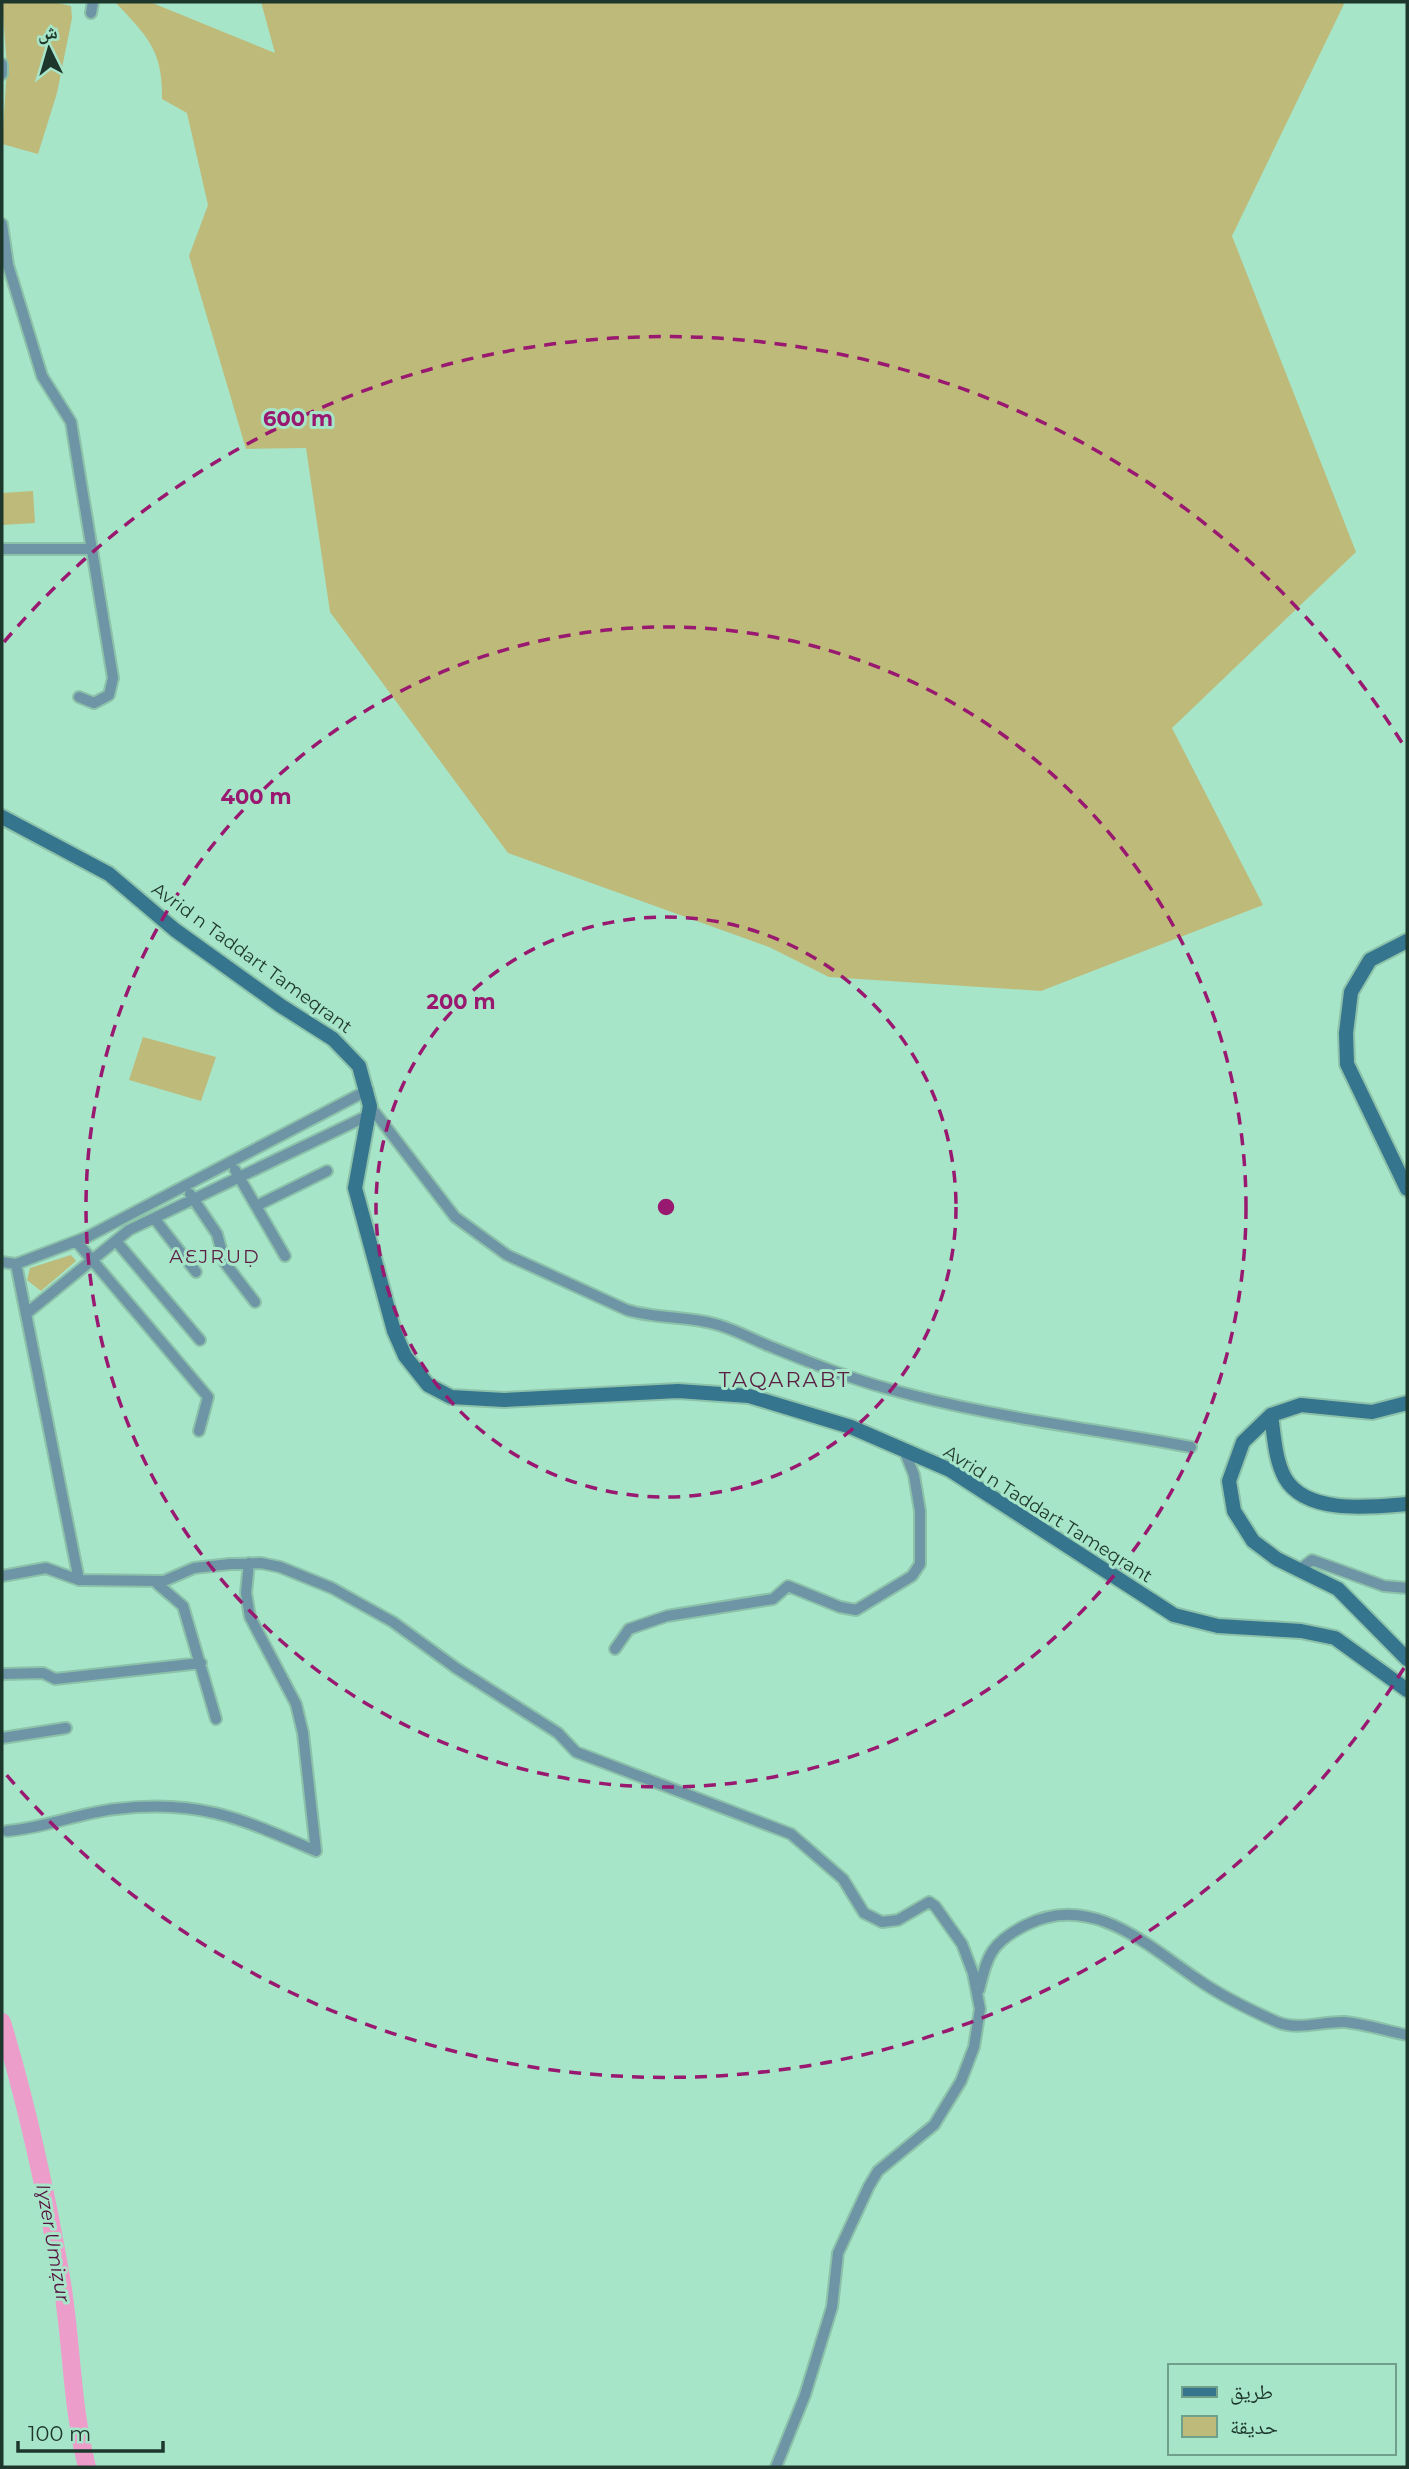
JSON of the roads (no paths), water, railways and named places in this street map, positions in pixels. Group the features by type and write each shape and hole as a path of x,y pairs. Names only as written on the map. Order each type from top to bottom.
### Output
{"main road":[{"name":"Avrid n Taddart Tameqrant","path":"2,817 109,874 175,930 281,1006 334,1039 359,1066 368,1090 368,1111 355,1188 394,1331 405,1356 428,1385 451,1397 504,1400 678,1391 749,1396 851,1427 950,1470 1174,1615 1218,1626 1301,1631 1335,1639 1375,1664 1407,1690"},
{"path":"1407,941 1370,960 1351,992 1346,1033 1347,1064 1407,1189"},
{"path":"1407,1403 1373,1412 1301,1405 1271,1415 1243,1442 1229,1481 1234,1511 1253,1541 1299,1570 1338,1589 1407,1659"},
{"path":"1271,1415 1275,1447 1284,1478 1296,1493 1322,1502 1363,1507 1407,1504"}],"street":[{"path":"2,64 2,74"},
{"path":"2,224 8,265 42,376 71,422 113,678 109,695 94,703 79,697"},
{"path":"2,549 90,549"},
{"path":"2,1262 16,1264 76,1241 368,1090"},
{"path":"27,1313 129,1230 368,1111 455,1217 506,1255 627,1310 648,1316 682,1316 719,1325 828,1369 888,1389 953,1405 1029,1422 1097,1430 1191,1447"},
{"path":"229,1162 285,1256"},
{"path":"256,1206 327,1171"},
{"path":"185,1185 217,1234 225,1263 255,1302"},
{"path":"154,1218 196,1272"},
{"path":"76,1241 91,1262 208,1396 200,1432"},
{"path":"117,1241 200,1340"},
{"path":"16,1264 79,1580"},
{"path":"614,1649 629,1629 667,1616 772,1599 788,1586 840,1607 856,1610 912,1576 920,1564 920,1511 914,1475 904,1450"},
{"path":"1299,1570 1312,1560 1384,1586 1407,1588"},
{"path":"6,1831 37,1828 114,1809 172,1806 206,1809 234,1816 316,1851 303,1733 296,1704 250,1617 246,1593 249,1563"},
{"path":"2,1576 46,1568 79,1580 164,1581 194,1568 261,1563 332,1588 376,1612 558,1733 576,1752 791,1834 843,1878 864,1913 882,1922 898,1920 929,1902 935,1906 962,1944 978,1993"},
{"path":"155,1581 183,1606 216,1719"},
{"path":"2,1674 43,1673 55,1679 201,1662"},
{"path":"2,1738 66,1728"},
{"path":"776,2467 805,2395 832,2307 838,2253 878,2171 934,2125 961,2081 969,2064 978,2027 978,1993 986,1959 1001,1940 1040,1918 1064,1914 1106,1921 1172,1959 1217,1992 1277,2022 1289,2025 1347,2022 1407,2035"}],"waterway":[{"name":"Iɣzer Umiẓur","path":"2,2022 28,2117 55,2245 65,2301 78,2420 87,2467"}],"district":[{"name":"AƐJRUḌ","path":"215,1256"},
{"name":"TAQARABT","path":"785,1379"}]}
